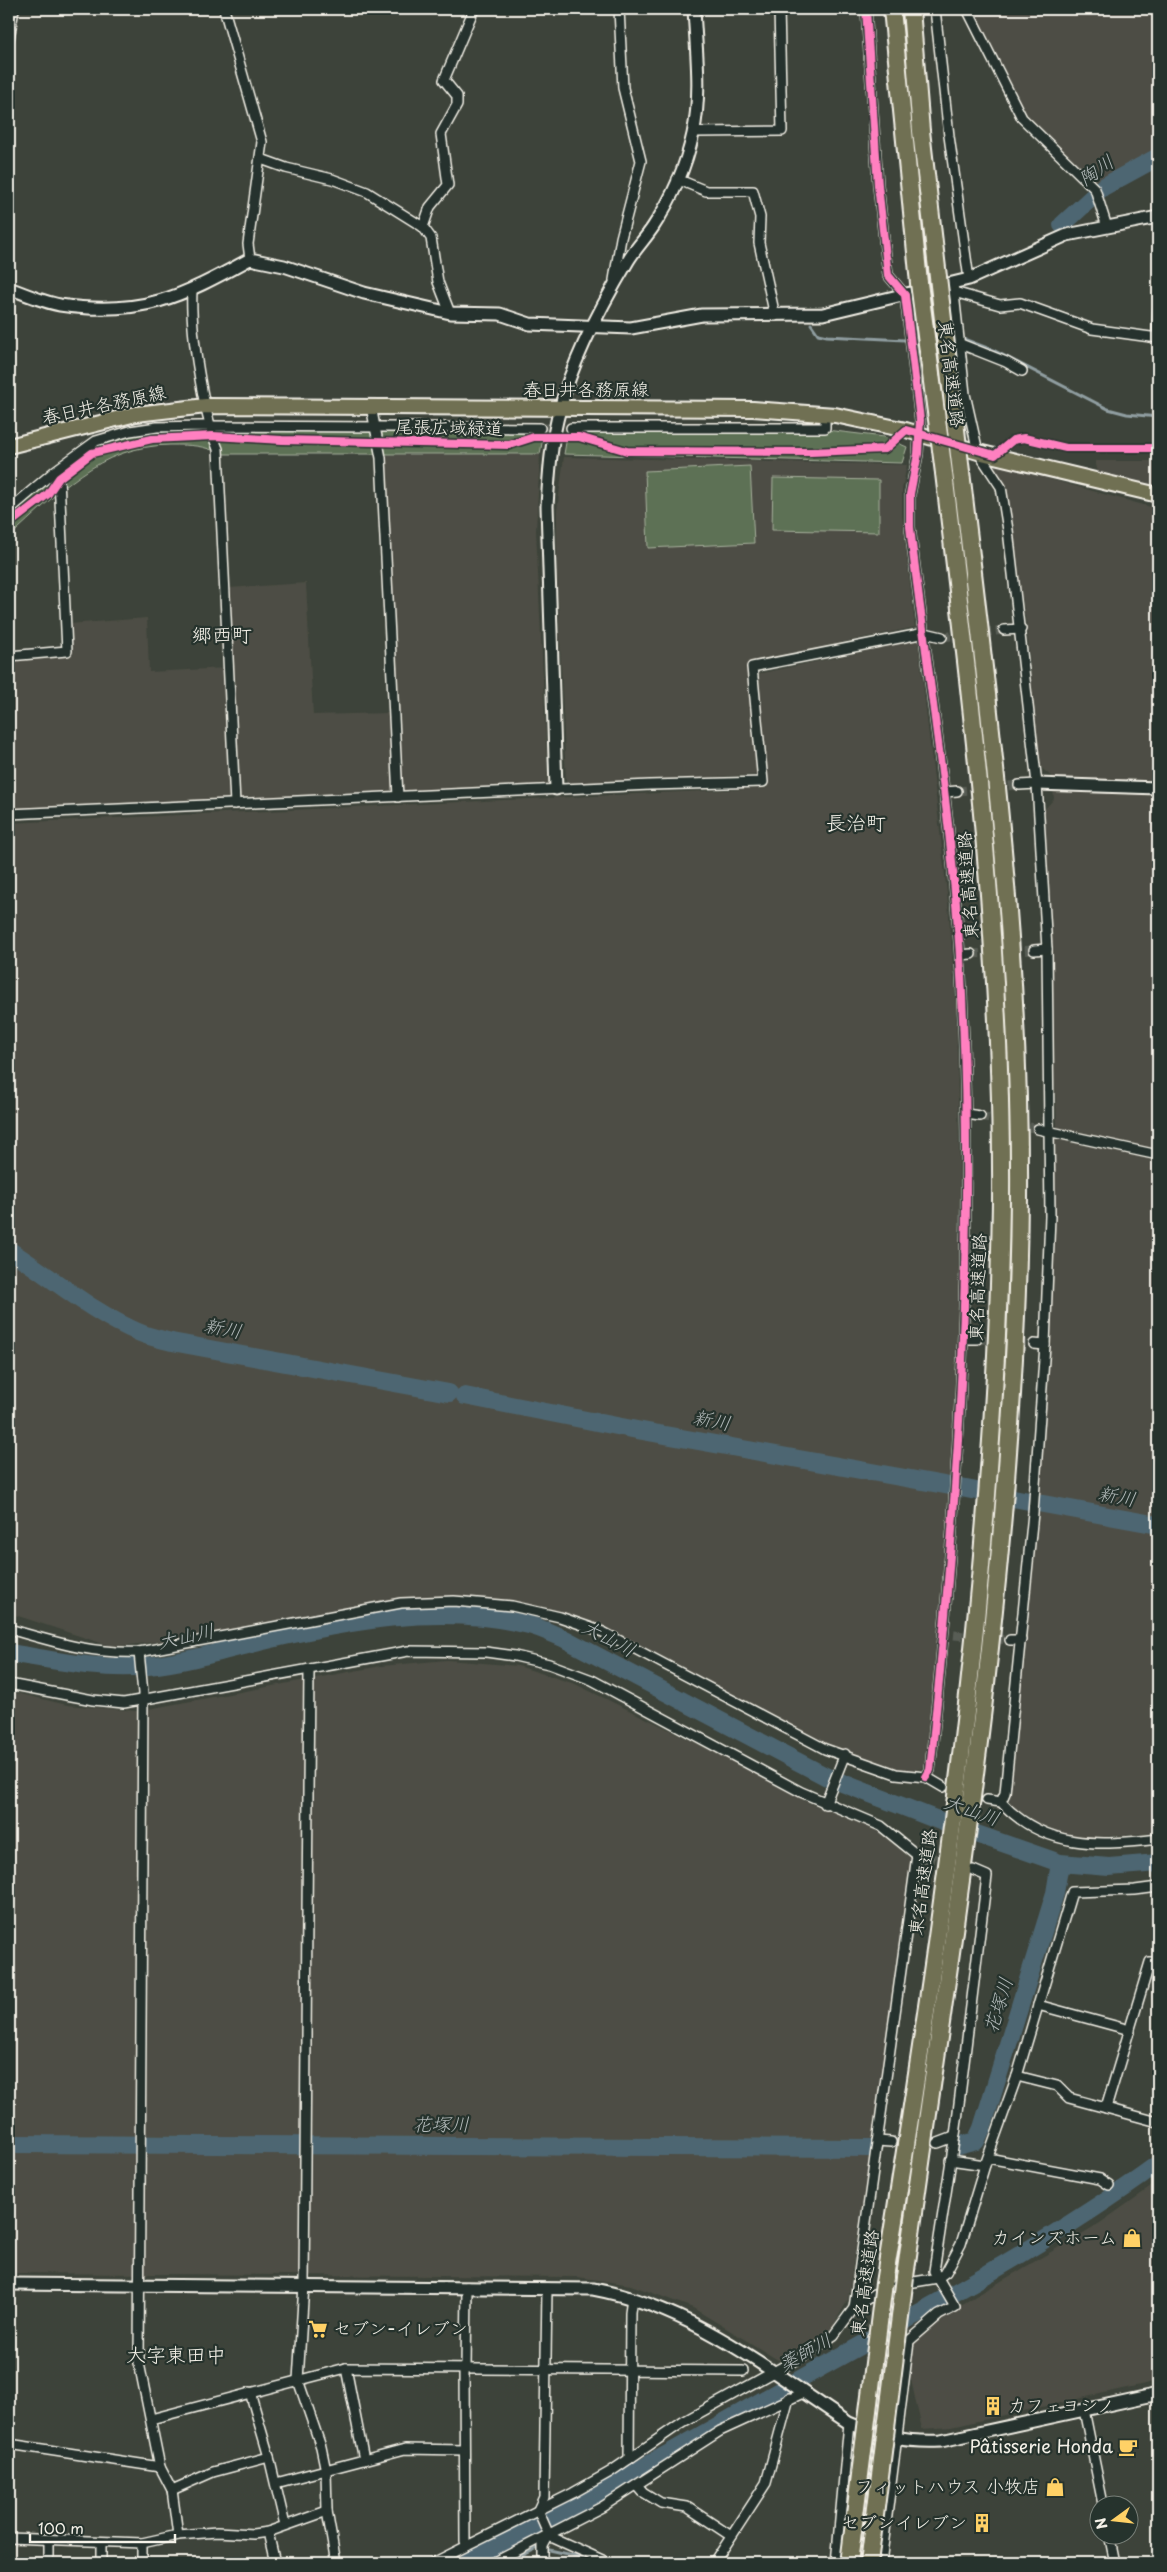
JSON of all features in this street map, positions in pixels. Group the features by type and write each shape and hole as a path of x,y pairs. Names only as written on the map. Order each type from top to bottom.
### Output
{"highway":[{"name":"東名高速道路","path":"849,2563 884,2283 948,1849 949,1792 966,1717 988,1480 998,1305 1001,1199 997,1006 978,754 919,283 892,9"},
{"name":"東名高速道路","path":"869,2563 905,2277 964,1855 980,1802 1006,1481 1017,1306 1019,1207 1014,1004 1006,877 995,753 921,131 911,9"}],"main road":[{"name":"春日井各務原線","path":"9,446 136,414 206,406 753,409 825,414 920,434 978,452 1158,495"}],"street":[{"path":"9,39 14,9"},
{"path":"224,9 262,142 248,244 250,259"},
{"path":"423,227 430,207 448,185 441,134 457,105 457,96 444,80 474,9"},
{"path":"612,290 621,238 641,161 623,88 619,9"},
{"path":"556,789 547,506 549,474 559,409 574,366 629,260 654,226 677,179 694,132 698,89 694,9"},
{"path":"694,132 782,132 779,9"},
{"path":"866,9 878,185 888,275 905,295 920,434 910,494 910,527 944,792 960,955 966,1114 964,1339 949,1634 930,1770 926,1777"},
{"path":"935,9 949,136 968,279"},
{"path":"967,9 1022,118 1097,194 1106,227"},
{"path":"261,159 286,168 332,179 367,192 423,227 431,238 438,282 450,313"},
{"path":"677,179 706,191 754,191 760,218 760,252 775,316"},
{"path":"9,288 59,305 123,308 156,304 192,291 250,259 284,266 364,293 450,313 500,314 530,324 632,328 702,315 775,316 823,314 905,295 953,288 968,279 1067,235 1158,217"},
{"path":"953,288 1000,305 1020,303 1092,329 1157,338 1158,310"},
{"path":"953,288 965,394 978,452 1001,488 1021,629 1037,784 1046,949 1050,1216 1045,1345 1033,1513 1021,1640 1005,1793 1001,1802"},
{"path":"192,291 191,311 206,406 218,448 235,804"},
{"path":"958,344 1006,362 1022,371"},
{"path":"371,406 382,458 398,796"},
{"path":"571,428 825,428 825,414"},
{"path":"9,510 56,470 96,441 130,431 157,428 211,427 540,428"},
{"path":"9,656 67,651 59,478"},
{"path":"1004,630 1021,629"},
{"path":"9,814 556,789 762,782 752,667 925,633 942,637"},
{"path":"1019,785 1158,788"},
{"path":"944,792 958,791"},
{"path":"1034,950 1046,949"},
{"path":"960,955 971,954"},
{"path":"966,1114 980,1116"},
{"path":"1038,1129 1158,1155"},
{"path":"964,1339 977,1340"},
{"path":"1034,1344 1045,1345"},
{"path":"9,1629 78,1648 109,1654 139,1655 401,1604 454,1601 512,1606 560,1617 603,1632 780,1727 825,1749 896,1774 926,1777 949,1792"},
{"path":"1010,1640 1021,1640"},
{"path":"9,1684 93,1700 124,1703 143,1696 400,1652 438,1650 486,1652 549,1664 592,1680 826,1802 881,1826 917,1855 927,1856"},
{"path":"139,1655 143,1696 139,2364 160,2467 172,2490 178,2535"},
{"path":"309,1669 304,2285 298,2380 321,2447 326,2471 327,2512 336,2563"},
{"path":"826,1802 844,1757"},
{"path":"980,1802 1001,1802 1015,1817 1045,1835 1087,1843 1158,1838"},
{"path":"854,2308 917,1855"},
{"path":"881,2563 909,2341 940,2315 955,2307 934,2271 954,2137 987,1876 973,1870"},
{"path":"941,2281 961,2244 986,2162 1017,2076 1072,1892 1135,1890 1158,1887"},
{"path":"1106,2108 1150,1962 1158,1963"},
{"path":"1038,2005 1130,2030"},
{"path":"1017,2076 1057,2086 1069,2098 1158,2122"},
{"path":"938,2143 954,2137"},
{"path":"877,2141 891,2142"},
{"path":"950,2160 986,2162 1100,2179 1109,2185"},
{"path":"433,2563 539,2512 629,2459 683,2422 776,2374 834,2335 854,2308 874,2294 896,2285 941,2281"},
{"path":"9,2284 304,2285 593,2289 664,2308 704,2327 849,2422 873,2433 896,2439 941,2441 1158,2394"},
{"path":"467,2287 464,2450 465,2541 467,2546"},
{"path":"543,2563 544,2546 548,2534 539,2512 544,2497 547,2288"},
{"path":"629,2459 632,2298"},
{"path":"150,2419 346,2368 546,2368 743,2371"},
{"path":"346,2368 364,2460"},
{"path":"250,2392 270,2457 285,2526"},
{"path":"493,2563 602,2507 713,2435 803,2393"},
{"path":"714,2563 766,2483 789,2398"},
{"path":"1084,2410 1101,2494"},
{"path":"836,2563 849,2422"},
{"path":"9,2444 160,2467"},
{"path":"276,2483 405,2449 464,2450"},
{"path":"172,2490 213,2472 270,2457"},
{"path":"637,2486 661,2504 687,2507 731,2536"},
{"path":"9,2538 142,2543 178,2535 217,2532 253,2534 268,2532 327,2512"},
{"path":"268,2532 275,2563"},
{"path":"548,2534 609,2563"},
{"path":"48,2540 48,2563"},
{"path":"101,2542 101,2563"},
{"path":"142,2543 142,2563"},
{"path":"1111,2544 1115,2563"}],"shaded area":[{"path":"972,9 1158,9 1158,153 1099,188 1024,113"},
{"path":"386,455 540,455 536,531 547,786 401,792"},
{"path":"564,457 907,465 902,489 902,515 915,627 748,663 759,770 757,775 568,784 566,781 557,574 557,511"},
{"path":"1095,461 1158,461 1158,488 1098,472"},
{"path":"987,463 1009,463 1053,480 1158,509 1158,1833 1085,1838 1046,1832 1009,1804 1039,1513 1038,1492 1054,1219 1054,1144 1057,1125 1042,812 1054,799 1052,777 1039,766 1027,630 1009,510 1004,485"},
{"path":"306,583 313,715 389,713 393,793 238,799 228,588"},
{"path":"147,618 149,672 227,668 233,800 9,810 9,661 70,657 69,624"},
{"path":"918,640 948,902 956,1004 960,1193 959,1329 952,1474 926,1759 923,1768 908,1773 825,1746 665,1663 641,1646 581,1620 549,1610 483,1598 444,1597 387,1602 190,1638 113,1647 9,1613 9,823 767,788 757,674"},
{"path":"447,1660 518,1666 575,1684 794,1790 805,1801 879,1831 910,1858 913,1865 848,2300 830,2331 778,2360 693,2308 631,2285 578,2277 9,2273 9,1691 67,1705 137,1711 381,1666"},
{"path":"1158,2182 1158,2381 951,2427 922,2429 909,2371 914,2341 942,2316 1100,2223"}],"green space":[{"path":"205,429 543,430 544,432 540,454 222,454 191,445 144,447 101,463 81,475 45,504 9,537 9,512 89,449 112,438 138,432"},
{"path":"826,430 884,437 907,447 902,463 564,454 568,431"},
{"path":"750,466 754,543 648,548 645,471"},
{"path":"773,478 879,480 879,532 772,530"}],"waterway":[{"name":"陶川","path":"1062,225 1103,187 1158,157"},
{"path":"811,324 818,334 827,336 905,340"},
{"path":"961,338 995,351 1108,409 1127,414 1158,417"},
{"name":"新川","path":"9,1250 104,1315 146,1335 172,1342 449,1393"},
{"name":"新川","path":"465,1396 637,1430 950,1486"},
{"name":"新川","path":"961,1488 1029,1501"},
{"name":"新川","path":"1038,1503 1158,1525"},
{"name":"大山川","path":"9,1653 96,1666 148,1666 190,1659 326,1627 394,1617 462,1615 496,1619 534,1626 565,1639 827,1777 948,1824 1060,1863 1109,1867 1158,1863"},
{"name":"花塚川","path":"957,2146 976,2141 982,2128 1055,1893 1060,1863"},
{"name":"花塚川","path":"9,2144 873,2148"},
{"name":"薬師川","path":"466,2563 643,2468 948,2297 1076,2220 1158,2164"},
{"path":"507,2563 538,2548"},
{"path":"545,2549 591,2559"}],"tunnel":[{"path":"540,428 571,428"},
{"path":"942,637 1004,630"},
{"path":"995,787 1019,785"},
{"path":"957,791 982,789"},
{"path":"971,954 1034,950"},
{"path":"980,1116 1003,1121"},
{"path":"1016,1124 1038,1129"},
{"path":"977,1339 1034,1344"},
{"path":"954,1635 1010,1640"},
{"path":"927,1856 951,1863"},
{"path":"891,2142 938,2143"}],"cycle path":[{"path":"866,9 878,185 888,275 905,295 920,420 918,454 910,494 910,527 951,849 960,957 964,1059 966,1161 962,1364 949,1567 930,1770 926,1777"},
{"name":"尾張広域緑道","path":"9,524 48,494 59,478 92,453 152,439 213,436 282,440 509,445 534,437 579,437 627,451 811,452 885,449 906,430 995,455 1013,440 1024,438 1066,448 1158,448"}],"place":[{"name":"カインズホーム","path":"1132,2238"},
{"name":"セブン-イレブン","path":"318,2329"},
{"name":"カフェヨシノ","path":"993,2406"},
{"name":"Pâtisserie Honda","path":"1128,2447"},
{"name":"フィットハウス 小牧店","path":"1055,2487"},
{"name":"セブンイレブン","path":"982,2523"}],"district":[{"name":"郷西町","path":"222,635"},
{"name":"長治町","path":"856,823"},
{"name":"大字東田中","path":"176,2355"}]}
